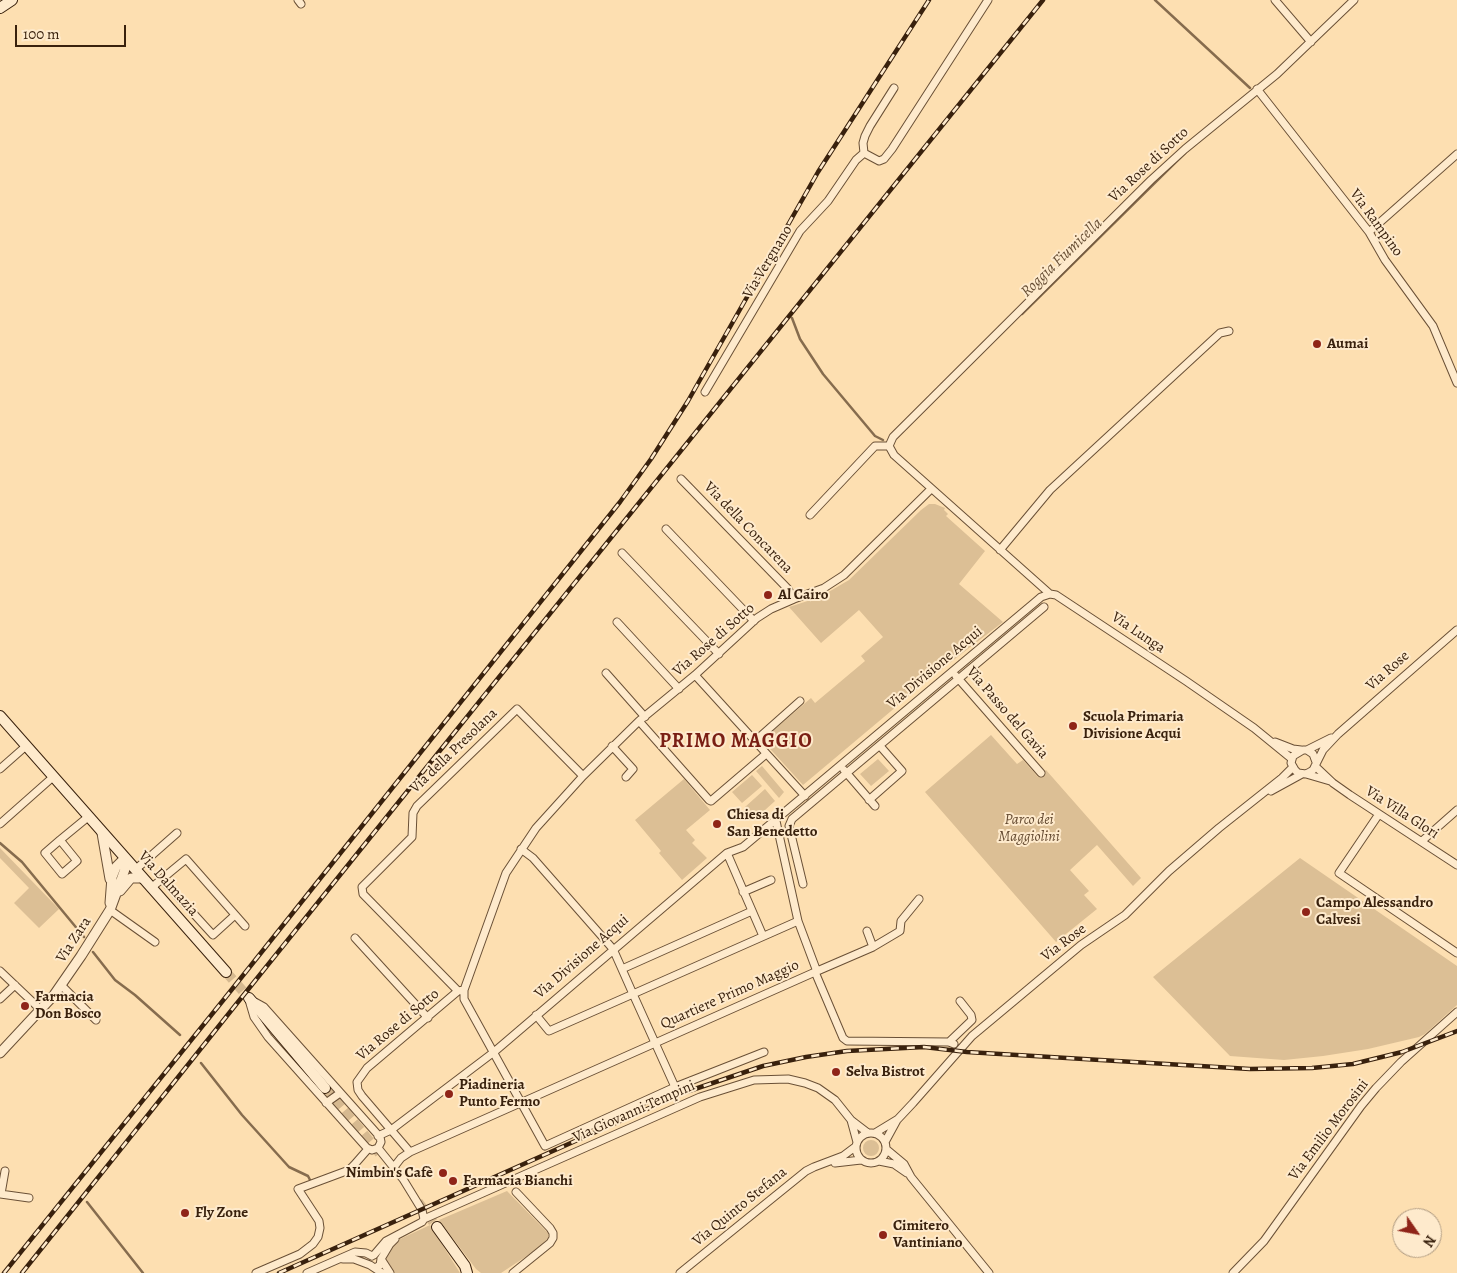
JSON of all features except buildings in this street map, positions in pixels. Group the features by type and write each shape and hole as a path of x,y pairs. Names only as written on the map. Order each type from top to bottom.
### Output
{"main road":[{"path":"0,8 12,0"},
{"name":"Via Dalmazia","path":"0,716 226,972"},
{"path":"248,998 325,1088"},
{"path":"437,1227 468,1271"}],"street":[{"path":"864,153 879,161 892,149 988,0"},
{"path":"1274,0 1311,42"},
{"name":"Via Rose di Sotto","path":"889,446 893,437 1151,180 1185,149 1277,74 1354,0"},
{"name":"Via Vergnano","path":"706,392 800,231 828,201 856,160 864,153 863,143 865,136 894,88"},
{"name":"Via Rampino","path":"1257,89 1369,232 1385,260 1432,326 1457,382"},
{"path":"1369,232 1457,154"},
{"path":"1000,550 1050,490 1220,333 1229,331"},
{"path":"810,515 875,446 889,446"},
{"name":"Via Lunga","path":"889,446 894,455 1050,594 1056,595 1089,616 1264,736 1284,746 1305,750"},
{"name":"Via della Concarena","path":"681,479 788,589 794,599"},
{"name":"Via Rose di Sotto","path":"391,1130 362,1096 358,1090 357,1082 367,1068 461,991 506,873 536,828 612,746 719,654 754,620 771,609 824,588 844,575 931,489"},
{"path":"666,529 754,620"},
{"path":"622,553 719,654"},
{"name":"Via Divisione Acqui","path":"377,1135 391,1130 494,1052 727,853 743,847 776,821 1042,597 1050,594"},
{"name":"Via Divisione Acqui","path":"804,884 790,822 1044,608"},
{"path":"617,622 679,689"},
{"name":"Via Rose","path":"1316,764 1323,750 1338,734 1457,630"},
{"name":"Via Passo del Gavia","path":"952,672 1041,773"},
{"path":"606,673 709,800 766,754"},
{"path":"695,675 755,741 809,805"},
{"path":"755,741 800,701"},
{"name":"Via della Presolana","path":"461,991 363,894 362,887 412,837 414,813 417,806 517,709 583,776"},
{"name":"Via Rose","path":"1305,750 1319,745 1338,734"},
{"name":"Via Lunga","path":"1264,736 1292,763"},
{"path":"0,769 26,746"},
{"path":"612,746 633,769 626,777"},
{"path":"869,800 902,772 880,746"},
{"path":"1305,750 1313,754 1316,764 1313,770 1304,774 1295,770 1292,763 1296,753 1305,750"},
{"name":"Via Rose","path":"886,1145 898,1119 972,1036 1082,945 1126,916 1169,871 1286,774 1292,763"},
{"name":"Via Villa Glori","path":"1316,764 1333,783 1457,865"},
{"path":"840,766 875,806"},
{"name":"Via Rose","path":"1257,798 1304,774"},
{"name":"Via Villa Glori","path":"1304,774 1333,783"},
{"path":"0,824 53,777"},
{"path":"1422,841 1457,810"},
{"path":"1379,814 1339,872 1457,953"},
{"path":"60,840 77,861 62,874 45,854 60,840 88,817"},
{"name":"Quartiere Primo Maggio","path":"776,821 798,921 816,969 815,972 843,1038 850,1042 952,1043 972,1020 971,1014 960,1001"},
{"name":"Via Zara","path":"102,832 111,883"},
{"path":"139,874 177,833"},
{"name":"Quartiere Primo Maggio","path":"521,850 534,858 613,949 675,1087"},
{"path":"727,853 763,936"},
{"path":"151,888 186,859 245,926"},
{"name":"Via Zara","path":"110,910 111,883 114,870 126,860"},
{"name":"Via Zara","path":"0,1054 41,1010 61,985 110,910 126,860"},
{"path":"785,866 798,862"},
{"name":"Via Zara","path":"115,897 131,878 139,874"},
{"path":"162,879 213,935 235,915"},
{"path":"743,892 771,880"},
{"name":"Quartiere Primo Maggio","path":"394,1167 400,1158 410,1152 873,947 900,931 901,922 919,899"},
{"name":"Via Zara","path":"110,910 155,942"},
{"path":"622,969 752,911"},
{"path":"536,1015 549,1031 798,921"},
{"path":"867,931 873,947"},
{"path":"356,938 428,1018"},
{"path":"0,971 41,1010"},
{"path":"0,999 14,985"},
{"name":"Via Zara","path":"61,985 96,1020"},
{"path":"461,991 545,1146 675,1087 764,1052"},
{"path":"248,998 264,1007 377,1135 381,1142 378,1148 374,1150 366,1146 268,1037 254,1017 248,998"},
{"name":"Via Emilio Morosini","path":"1233,1273 1264,1241 1376,1088 1401,1062 1457,1012"},
{"name":"Via Giovanni Tempini","path":"372,1266 380,1265 376,1257 386,1240 424,1220 700,1097 754,1080 788,1079 818,1088 835,1100 851,1120 872,1133"},
{"path":"326,1103 340,1093"},
{"name":"Via Rose","path":"872,1133 898,1119"},
{"name":"Via Giovanni Tempini","path":"851,1120 856,1144"},
{"path":"391,1130 410,1152"},
{"path":"911,1177 894,1164 879,1162 870,1164 861,1160 858,1157 856,1144 860,1138 872,1133 881,1136 886,1145 904,1164 911,1177 989,1273"},
{"path":"366,1146 364,1140 367,1135 377,1135"},
{"name":"Via Quinto Stefana","path":"680,1273 800,1176 820,1164 843,1156 856,1144"},
{"path":"879,1162 885,1154 886,1145"},
{"path":"256,1273 300,1254 313,1244 318,1237 319,1221 298,1189 349,1170 366,1146"},
{"path":"378,1148 394,1167 422,1210 424,1220"},
{"name":"Via Quinto Stefana","path":"820,1164 861,1160"},
{"path":"5,1171 1,1194 29,1198"},
{"path":"513,1273 550,1243 552,1238 550,1228 516,1192"},
{"path":"307,1273 355,1252 366,1253 376,1257 390,1273"},
{"path":"372,1266 369,1261 376,1257"},
{"path":"340,1258 354,1259 372,1266 382,1273"}],"green space":[{"path":"929,504 945,508 944,510 948,514 946,516 985,551 959,584 1003,622 934,675 803,785 762,740 811,698 815,703 865,661 861,656 883,637 859,610 821,643 789,607 820,597 849,580"},
{"name":"Parco dei Maggiolini","path":"991,735 1017,764 1023,760 1038,777 1046,770 1141,878 1133,886 1097,845 1070,870 1089,891 1084,895 1097,909 1056,942 925,792"},
{"path":"878,759 889,771 871,786 860,774"},
{"path":"762,766 784,792 779,798 756,771"},
{"path":"752,775 762,786 742,803 732,792"},
{"path":"684,779 710,810 686,830 695,840 692,843 707,858 682,880 635,820"},
{"path":"765,789 775,801 755,819 745,807"},
{"path":"0,848 59,909 39,928 14,903 29,888 0,858"},
{"name":"Campo Alessandro Calvesi","path":"1300,858 1457,966 1457,1005 1425,1034 1368,1049 1323,1056 1284,1060 1230,1056 1153,977"},
{"path":"868,1140 874,1140 879,1145 877,1154 868,1156 863,1151 863,1145"},
{"path":"507,1191 548,1233 548,1238 539,1248 501,1273 481,1273 439,1220"},
{"path":"430,1225 460,1273 394,1273 386,1259 389,1247 398,1240"}],"waterway":[{"name":"Roggia Fiumicella","path":"1155,0 1250,88"},
{"name":"Roggia Fiumicella","path":"1022,314 1185,153"},
{"name":"Roggia Fiumicella","path":"792,318 800,339 823,374 875,436 883,440"},
{"path":"0,843 22,862 84,937"},
{"path":"93,952 115,980 180,1035"},
{"path":"201,1063 242,1115 289,1167 308,1176 310,1180"},
{"path":"87,1202 143,1273"}],"tunnel":[{"path":"226,972 249,998"},
{"path":"325,1088 381,1155"},
{"path":"418,1202 437,1227"}],"railway":[{"path":"4,1273 620,502 651,459 688,401 818,172 929,0"},
{"path":"22,1273 1043,0"},
{"path":"279,1273 683,1093 763,1066 806,1057 847,1051 924,1047 967,1052 1250,1069 1312,1068 1353,1064 1402,1052 1457,1031"}],"place":[{"name":"Aumai","path":"1317,344"},
{"name":"Al Cairo","path":"768,595"},
{"name":"Scuola Primaria Divisione Acqui","path":"1073,726"},
{"name":"Chiesa di San Benedetto","path":"717,824"},
{"name":"Campo Alessandro Calvesi","path":"1306,912"},
{"name":"Farmacia Don Bosco","path":"25,1006"},
{"name":"Selva Bistrot","path":"836,1072"},
{"name":"Piadineria Punto Fermo","path":"449,1094"},
{"name":"Nimbin's Cafè","path":"443,1173"},
{"name":"Farmacia Bianchi","path":"453,1181"},
{"name":"Fly Zone","path":"185,1213"},
{"name":"Cimitero Vantiniano","path":"883,1235"}],"district":[{"name":"PRIMO MAGGIO","path":"736,742"}]}
